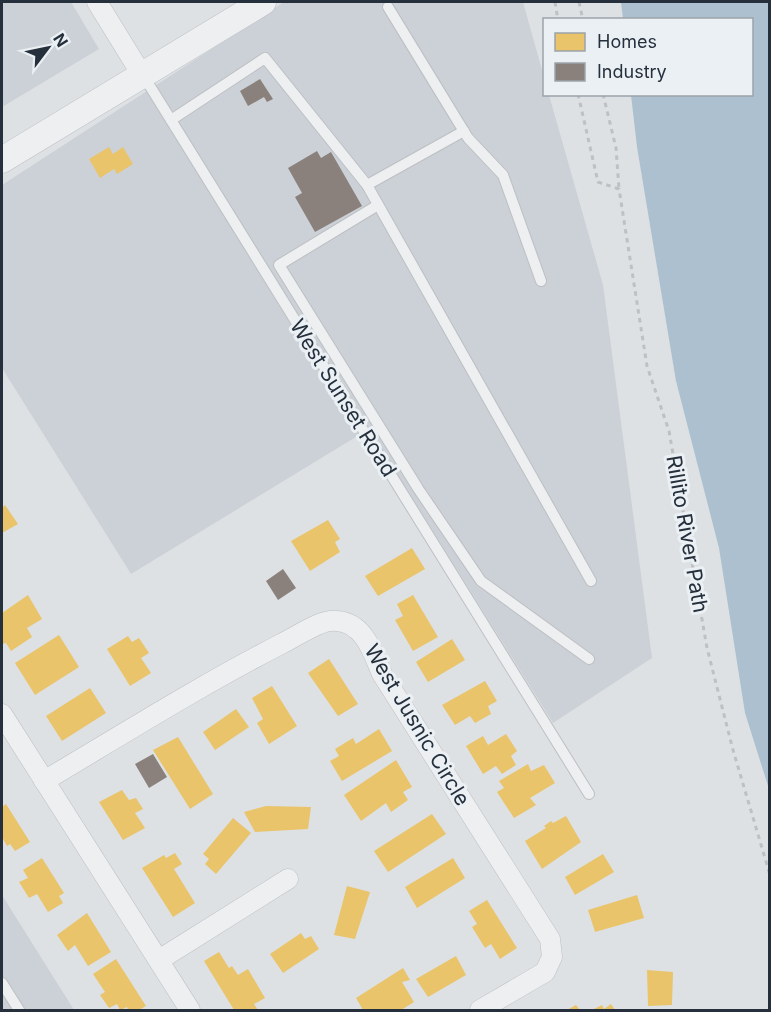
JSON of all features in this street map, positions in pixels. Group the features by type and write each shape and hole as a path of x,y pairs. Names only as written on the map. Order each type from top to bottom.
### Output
{"street":[{"name":"West Sunset Road","path":"97,2 142,75"},
{"path":"2,160 262,2"},
{"name":"West Jusnic Circle","path":"44,781 232,669 314,628 330,621 349,617 367,641 382,674 560,958 545,972 480,1011"},
{"path":"2,714 190,1011"},
{"path":"159,960 288,879"}],"lane":[{"path":"388,7 464,131 503,175 541,281"},
{"path":"171,120 265,58 367,185 591,581"},
{"name":"West Sunset Road","path":"142,75 589,794"},
{"path":"367,185 464,131"},
{"path":"378,205 279,265 419,490 482,581 589,659"},
{"path":"2,983 19,1011"}],"path":[{"path":"555,2 558,18"},
{"path":"579,2 583,18"},
{"path":"578,96 598,182 619,189"},
{"name":"Rillito River Path","path":"603,96 616,148 619,189 647,366 669,431 707,648 736,761 770,875"}],"shaded area":[{"path":"2,2 71,2 99,49 2,107"},
{"path":"284,2 523,2 543,73 543,96 549,96 603,285 652,658 553,723 369,429 131,574 2,368 2,185"},
{"path":"2,895 74,1010 2,1010"}],"water":[{"path":"621,2 769,2 769,789 745,713 719,548 676,381 637,147 631,96 753,96 753,18 623,18"}],"building: Homes":[{"path":"109,147 113,154 123,147 133,164 117,174 114,169 100,178 89,159"},
{"path":"5,505 18,524 2,533 2,508"},
{"path":"328,520 340,539 335,542 340,552 310,571 291,541"},
{"path":"412,548 425,569 378,596 365,576"},
{"path":"28,595 42,619 27,628 32,637 11,651 6,643 2,644 2,613"},
{"path":"413,595 438,637 413,651 395,620 403,616 397,604"},
{"path":"59,635 79,667 35,695 15,663"},
{"path":"128,636 132,642 139,638 149,653 141,658 151,673 130,686 107,649"},
{"path":"452,639 465,660 428,682 416,662"},
{"path":"329,659 358,704 338,716 308,673"},
{"path":"485,681 497,701 488,706 491,714 475,723 470,716 455,725 442,705"},
{"path":"272,686 297,726 269,744 257,723 263,719 252,698"},
{"path":"90,688 106,713 62,741 46,716"},
{"path":"236,709 249,727 215,750 203,732"},
{"path":"379,729 392,751 342,781 330,761 339,756 335,749 353,738 356,744"},
{"path":"506,734 517,751 511,756 516,765 502,774 496,766 483,774 466,746 483,736 488,745"},
{"path":"178,737 213,794 190,809 153,750"},
{"path":"396,760 412,787 403,792 408,800 391,812 386,803 361,821 344,795"},
{"path":"528,764 531,771 544,765 555,783 530,798 536,805 514,818 497,792 504,788 499,781"},
{"path":"122,790 129,800 136,798 143,809 135,813 145,828 123,840 99,802"},
{"path":"6,804 30,842 15,851 10,844 7,846 2,837 2,807"},
{"path":"266,806 311,807 308,829 255,832 244,812"},
{"path":"432,814 446,834 388,872 374,851"},
{"path":"566,816 581,842 542,869 525,841 546,828 544,826 551,821 553,823"},
{"path":"233,818 251,833 216,874 205,864 209,859 203,854"},
{"path":"175,853 182,864 174,869 195,903 173,917 142,868 164,855 166,858"},
{"path":"603,854 614,872 575,895 565,877"},
{"path":"42,858 64,893 59,896 63,903 48,912 37,894 29,898 19,882 28,878 23,870"},
{"path":"453,858 465,878 417,908 405,887"},
{"path":"347,886 370,892 355,939 334,935"},
{"path":"637,895 644,918 595,932 588,910"},
{"path":"487,900 517,948 500,959 491,944 485,948 472,927 477,924 469,911"},
{"path":"87,913 111,952 88,966 75,945 68,951 57,935"},
{"path":"301,933 305,939 311,936 319,949 283,973 270,954"},
{"path":"219,952 229,968 232,966 238,975 248,969 265,998 254,1004 258,1010 234,1010 204,961"},
{"path":"456,956 466,975 428,997 416,979"},
{"path":"116,959 146,1006 139,1010 128,1010 127,1007 120,1010 117,1004 109,1008 100,995 105,992 93,974"},
{"path":"403,968 410,980 402,982 414,1002 401,1010 363,1010 356,998"},
{"path":"647,970 673,972 672,1005 648,1006"},
{"path":"611,1004 615,1010 592,1010 602,1005 604,1009"},
{"path":"576,1005 580,1010 567,1010"}],"building: Industry":[{"path":"260,79 273,99 267,102 264,97 248,106 240,91"},
{"path":"317,151 321,158 331,152 362,206 315,232 295,197 302,193 288,168"},
{"path":"283,569 296,588 278,600 266,581"},
{"path":"153,754 167,777 149,788 135,764"}]}
